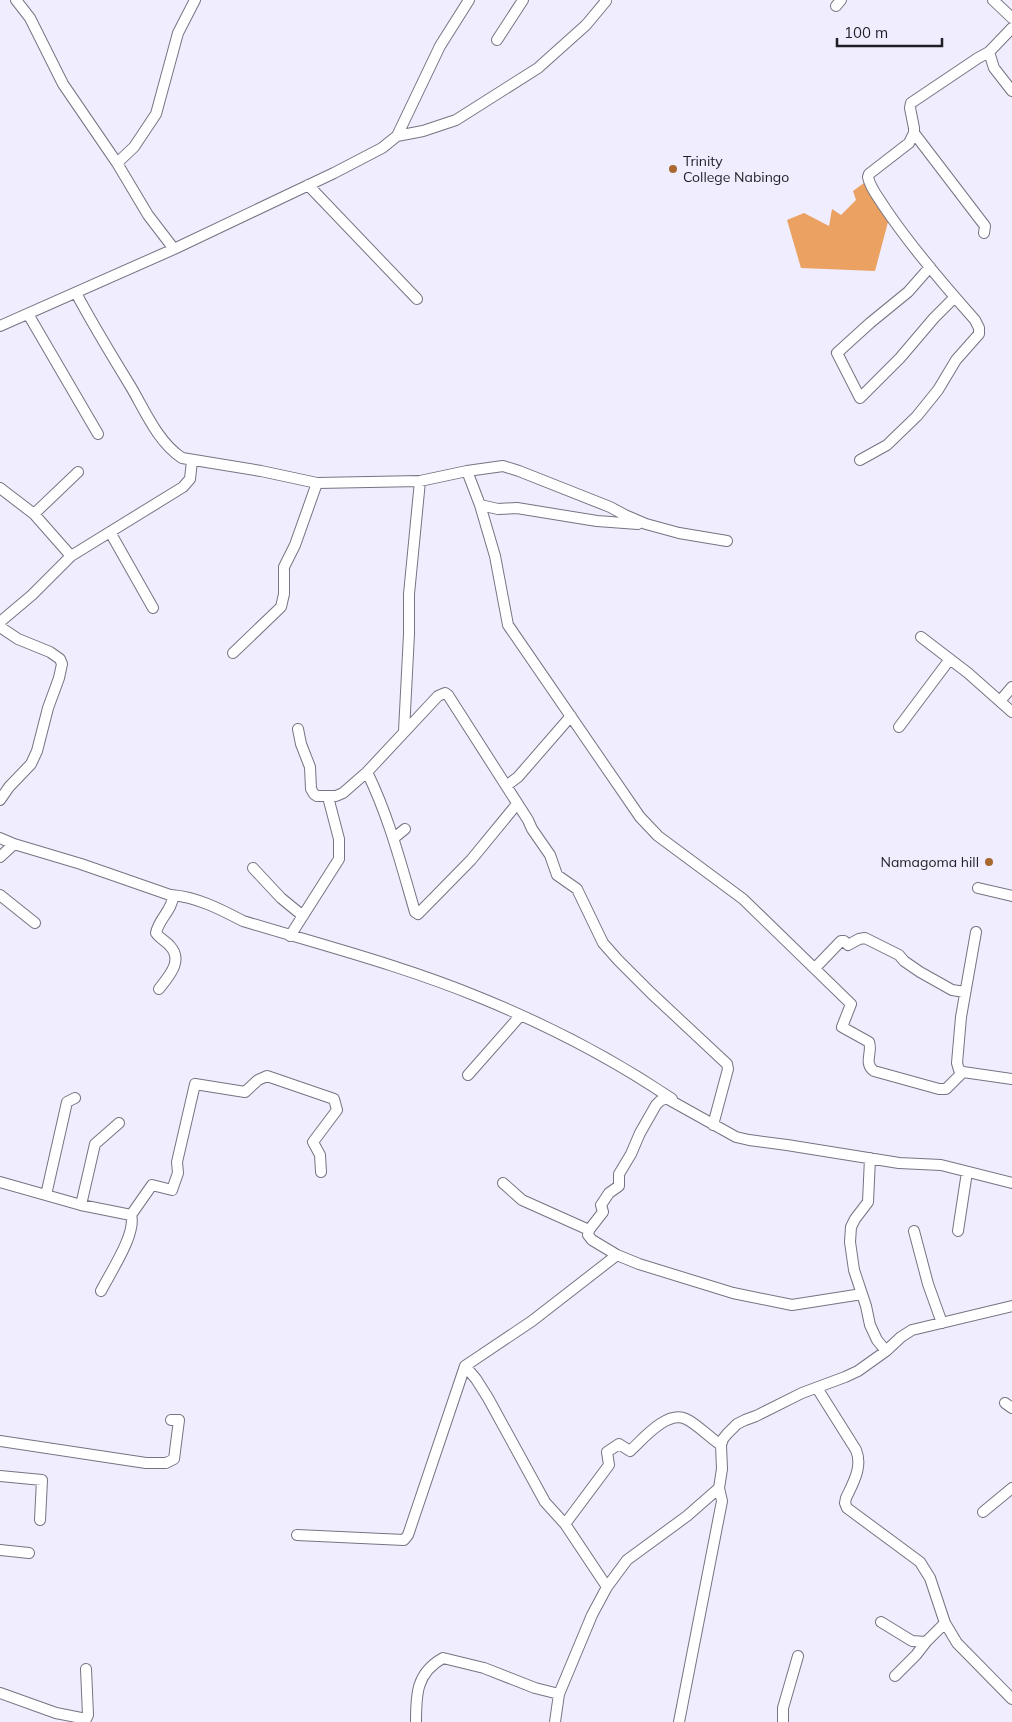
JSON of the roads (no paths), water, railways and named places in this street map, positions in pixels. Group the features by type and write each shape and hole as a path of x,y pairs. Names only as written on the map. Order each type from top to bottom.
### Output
{"street":[{"path":"16,0 30,18 62,84 117,163 148,215 174,249"},
{"path":"117,163 134,147 156,114 178,34 195,0"},
{"path":"0,326 174,249 382,148 397,136 440,46 470,0"},
{"path":"497,40 523,0"},
{"path":"397,136 423,132 456,120 538,68 586,25 606,0"},
{"path":"993,0 1012,18"},
{"path":"984,233 985,226 914,133 910,108 911,103 989,52 1012,28"},
{"path":"989,52 994,68 1012,91"},
{"path":"860,460 887,445 917,416 938,390 956,360 979,334 979,328 975,320 897,225 876,194 868,177 869,174 909,143 914,133"},
{"path":"308,185 417,299"},
{"path":"930,267 908,292 837,353 860,398 900,358 934,318 955,297"},
{"path":"76,293 155,428 174,452 182,458 317,483 420,481 503,466 659,527 679,533 727,541"},
{"path":"28,314 98,434"},
{"path":"0,622 32,595 71,556 183,487 190,479 192,461"},
{"path":"467,471 480,505 495,556 508,625 640,817 658,836 744,899 851,1004 842,1027 869,1042 868,1063 874,1071 939,1089 946,1089 963,1072"},
{"path":"34,514 78,472"},
{"path":"404,731 409,594 420,481"},
{"path":"233,653 281,607 284,594 284,567 296,545 317,483"},
{"path":"0,488 34,514 71,556"},
{"path":"480,505 498,509 517,508 596,521 659,527"},
{"path":"110,532 153,608"},
{"path":"0,627 18,639 50,652 60,659 62,664 37,751 31,764 0,799"},
{"path":"921,637 1012,712"},
{"path":"899,727 950,659"},
{"path":"1000,701 1012,687"},
{"path":"298,729 301,744 310,767 311,789 317,796 336,796 343,793 367,772 438,696 445,693 448,694 532,829 547,849 557,875 577,890 603,943 651,993 727,1064 728,1069 713,1125"},
{"path":"506,786 518,776 570,716"},
{"path":"367,772 381,801 394,838 415,912 418,914 471,860 517,804"},
{"path":"290,936 339,859 339,839 328,797"},
{"path":"394,838 404,829"},
{"path":"0,838 171,895 186,896 243,921 419,975 480,998 586,1048 645,1081 691,1113"},
{"path":"0,857 14,844"},
{"path":"253,868 281,898 303,916"},
{"path":"978,888 1012,896"},
{"path":"0,895 35,923"},
{"path":"159,989 176,964 174,951 156,933 157,926 172,902 173,898 171,895"},
{"path":"976,932 961,1017 957,1063 959,1070 963,1072 1012,1079"},
{"path":"815,968 841,942 844,941 848,945 865,938 899,955 904,962 952,990 966,992"},
{"path":"468,1075 520,1016"},
{"path":"130,1214 152,1186 172,1190 178,1173 177,1162 195,1084 245,1092 258,1080 267,1076 334,1099 337,1110 314,1142 320,1155 321,1172"},
{"path":"46,1195 67,1102 75,1098"},
{"path":"862,1294 792,1305 733,1293 659,1271 617,1255 592,1240 588,1235 589,1230 603,1212 601,1205 609,1193 619,1186 619,1174 656,1105 666,1098 736,1137 899,1163 941,1165 1012,1183"},
{"path":"80,1205 95,1144 119,1123"},
{"path":"870,1158 868,1202 851,1227 850,1242 854,1270 870,1325 877,1340 886,1351"},
{"path":"958,1231 967,1172"},
{"path":"0,1182 80,1205 130,1214"},
{"path":"503,1183 522,1200 589,1230"},
{"path":"101,1291 119,1261 133,1222 130,1214"},
{"path":"914,1230 928,1284 942,1322"},
{"path":"298,1535 404,1540 408,1535 465,1366 532,1321 617,1255"},
{"path":"679,1722 722,1501 718,1488 722,1469 721,1445 723,1439 737,1424 802,1393 858,1370 912,1330 1012,1306"},
{"path":"465,1366 488,1398 545,1502 565,1524 607,1586"},
{"path":"817,1388 856,1450 859,1458 859,1465 846,1498 847,1508 920,1562 930,1578 945,1623 956,1643 1012,1699"},
{"path":"565,1524 610,1465 607,1452 620,1444 630,1451 662,1422 680,1417 687,1419 721,1445"},
{"path":"0,1442 126,1460 166,1463 174,1459 178,1420 171,1420"},
{"path":"0,1476 42,1480 40,1520"},
{"path":"555,1722 560,1694 592,1616 607,1586 627,1560 698,1507 718,1488"},
{"path":"983,1512 1012,1488"},
{"path":"0,1550 29,1553"},
{"path":"881,1622 912,1641 926,1642"},
{"path":"895,1676 945,1623"},
{"path":"783,1722 783,1708 798,1656"},
{"path":"416,1722 416,1697 419,1684 433,1664 443,1658 484,1668 535,1688 560,1694"},
{"path":"0,1693 56,1713 86,1719 88,1715 86,1669"}],"place":[{"name":"Trinity College Nabingo","path":"673,169"},
{"name":"Namagoma hill","path":"989,862"}]}
